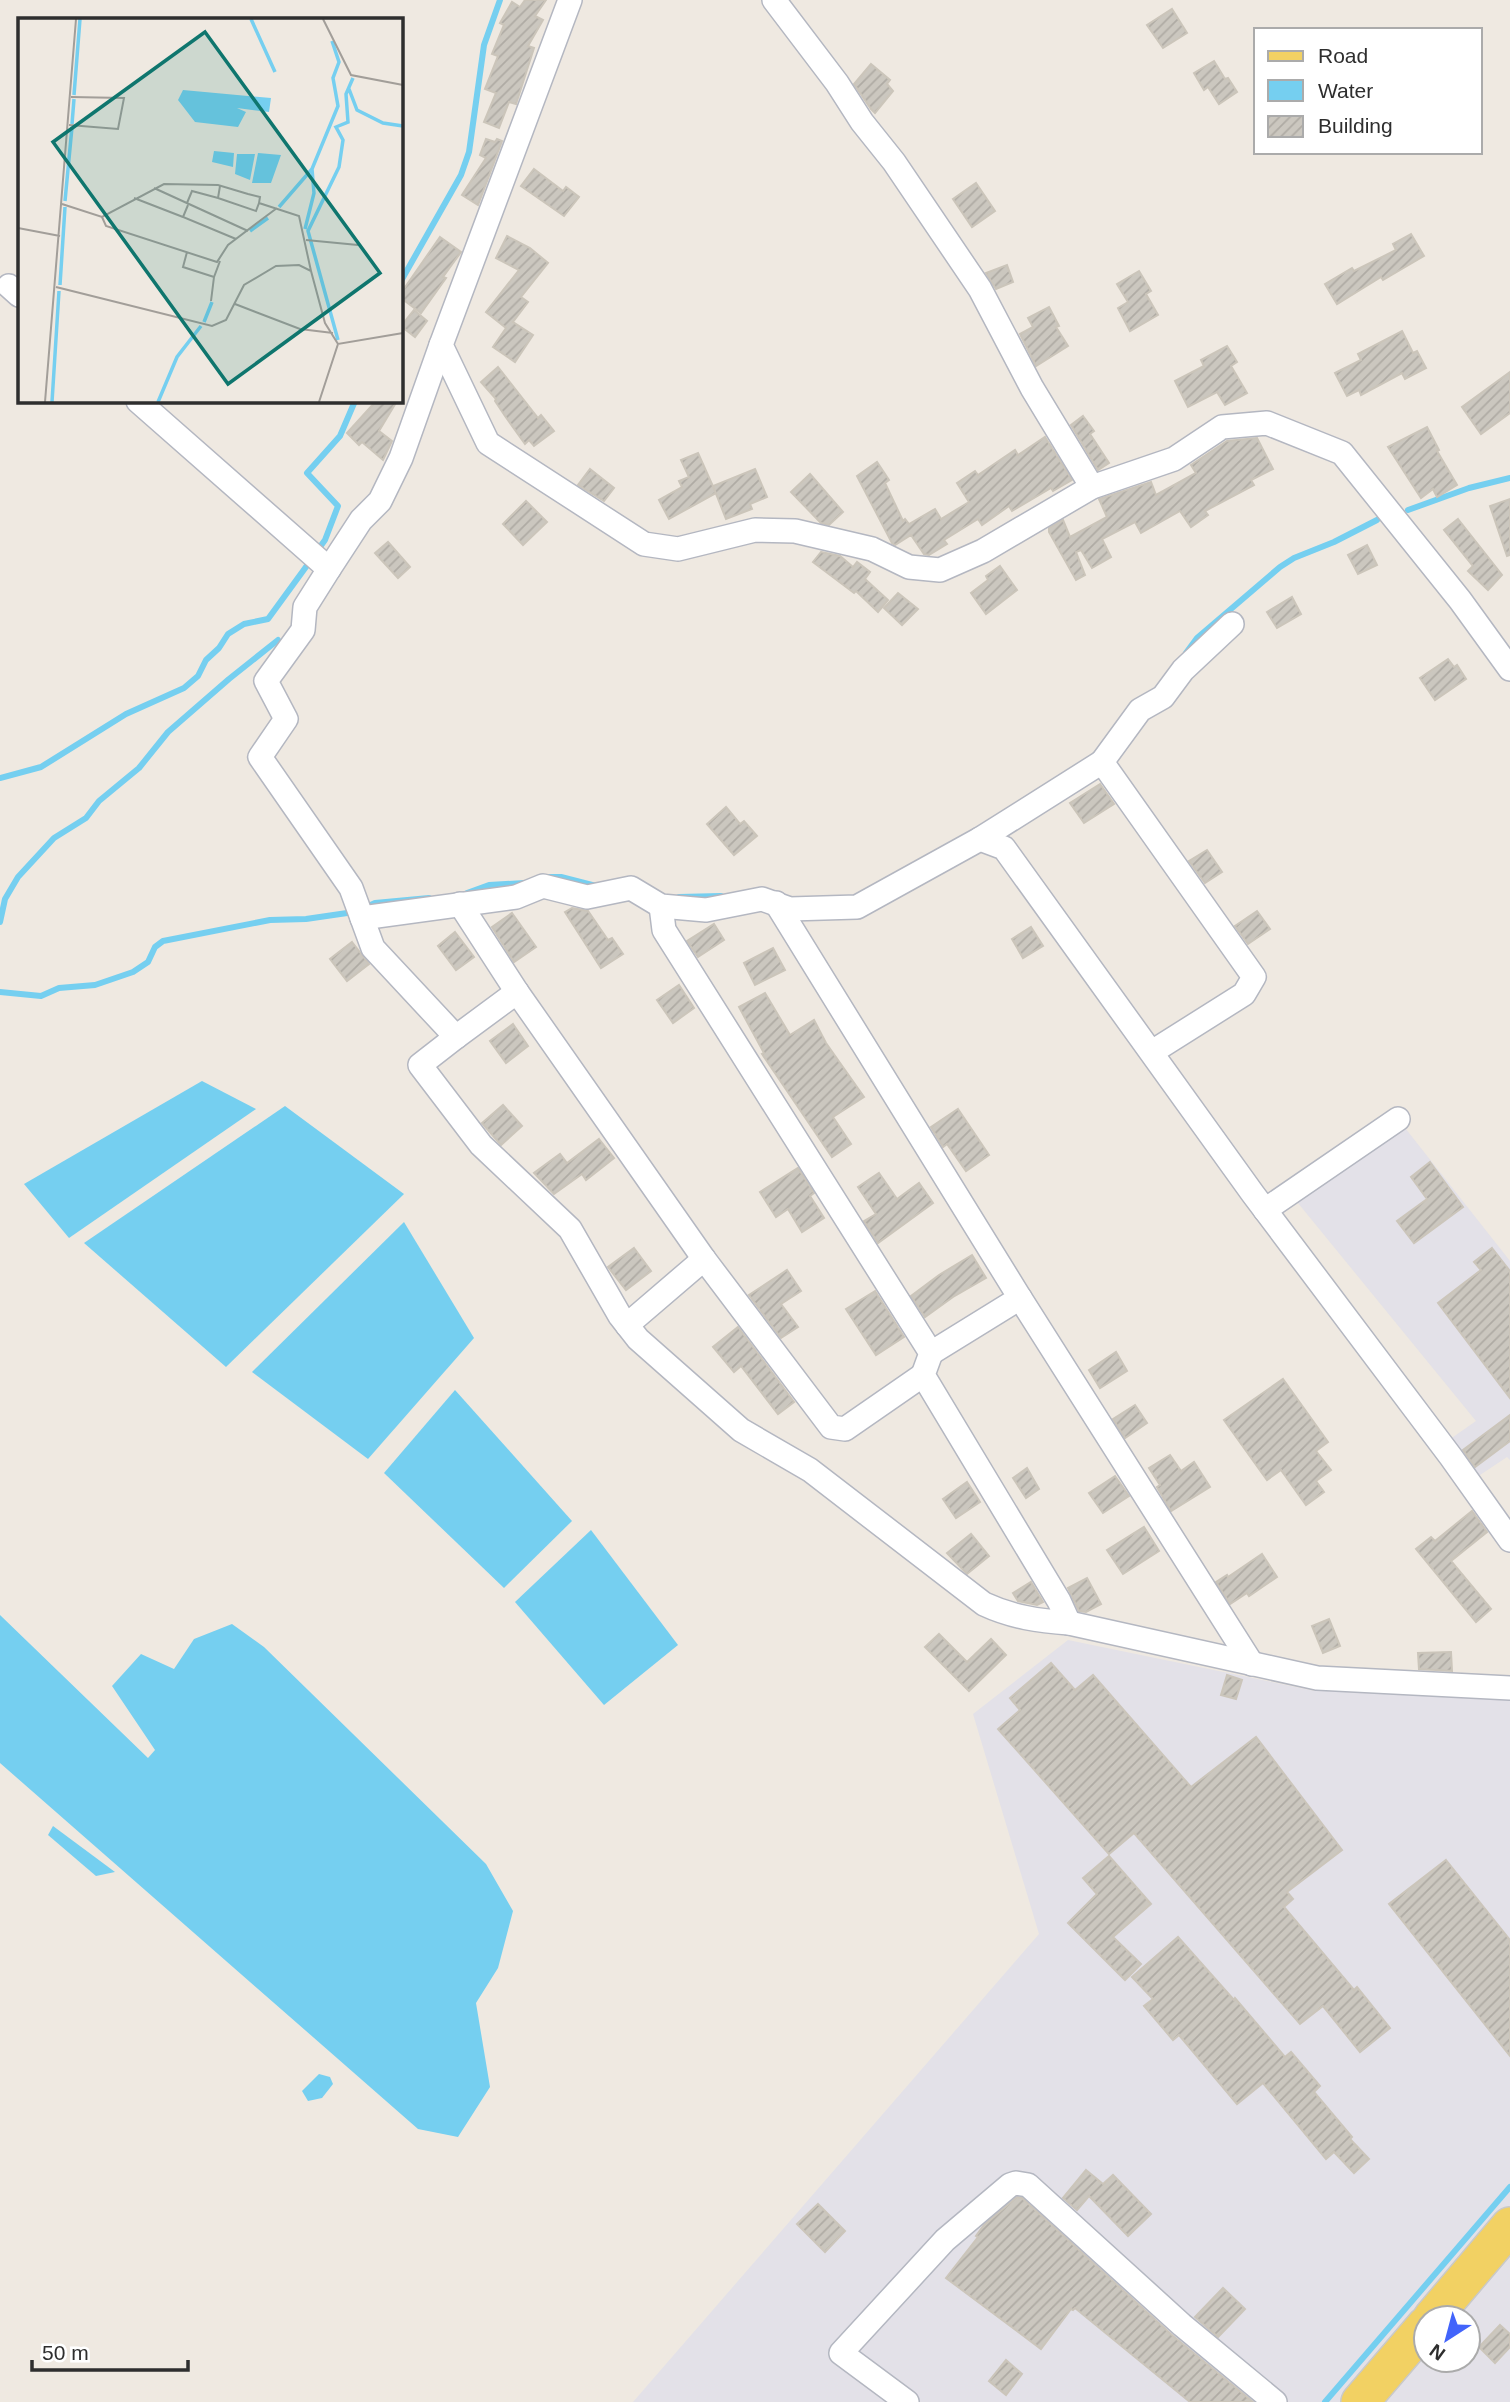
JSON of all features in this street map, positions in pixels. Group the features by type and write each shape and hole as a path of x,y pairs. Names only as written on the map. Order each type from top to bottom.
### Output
{"main road":[{"path":"1444,2304 1510,2226"},
{"path":"1360,2402 1412,2341"}],"street":[{"path":"456,1037 373,948 351,888 260,757 286,719 266,681 303,630 305,607 319,561 380,502 401,457 570,0"},
{"path":"774,0 894,162 974,279 1032,388 1092,487"},
{"path":"441,345 488,443 644,544 678,549 755,530 794,531 872,549 909,567 940,570 983,551 1092,487 1174,459 1222,427 1267,423 1342,453 1460,600 1510,669"},
{"path":"139,402 319,561"},
{"path":"362,918 516,897 543,886 587,897 631,888 662,906 706,910 762,898 790,909 857,907 980,839 1102,762 1140,710 1163,697 1184,670 1232,624"},
{"path":"1102,762 1254,977 1244,994 1153,1052"},
{"path":"980,839 1004,848 1265,1210 1443,1446 1510,1540"},
{"path":"460,904 517,992 704,1259 831,1427 845,1429 923,1375 931,1353 1020,1298"},
{"path":"776,904 1020,1298 1252,1664"},
{"path":"662,906 664,930 931,1353"},
{"path":"517,992 420,1065 481,1145 570,1229 638,1339 741,1430 810,1470 984,1604 1032,1620 1069,1623 1317,1678 1510,1688"},
{"path":"1265,1210 1398,1119"},
{"path":"627,1325 704,1259"},
{"path":"923,1375 1059,1601 1069,1623"},
{"path":"907,2402 841,2353 945,2240 1010,2185 1016,2183 1028,2185 1182,2325 1275,2402"}],"shaded area":[{"path":"1398,1119 1510,1261 1510,1460 1507,1457 1474,1479 1446,1442 1476,1421 1289,1192"},
{"path":"1068,1640 1315,1691 1510,1685 1510,2402 633,2402 1039,1934 973,1714"}],"water":[{"path":"202,1081 256,1109 69,1238 24,1184"},
{"path":"285,1106 404,1194 226,1367 84,1243"},
{"path":"404,1222 474,1338 368,1459 252,1372"},
{"path":"455,1390 572,1521 504,1588 384,1473"},
{"path":"591,1530 678,1645 604,1705 515,1602"},
{"path":"0,1615 148,1758 155,1750 112,1686 141,1654 174,1669 194,1639 232,1624 264,1647 486,1864 513,1911 498,1968 476,2003 490,2087 458,2137 418,2129 0,1763"},
{"path":"53,1826 115,1872 96,1876 48,1835"},
{"path":"319,2074 330,2077 333,2084 322,2098 308,2101 302,2091"}],"building":[{"path":"525,0 546,0 535,16 543,20 528,46 534,48 516,104 509,102 499,128 484,122 496,93 485,89 498,56 492,54 504,25 500,23 512,2 520,7"},
{"path":"1172,9 1187,33 1163,48 1147,25"},
{"path":"1214,61 1237,92 1219,104 1208,87 1204,90 1194,73"},
{"path":"871,64 890,80 887,84 893,91 875,113 854,84"},
{"path":"486,139 502,141 478,205 462,195 486,158 480,155"},
{"path":"534,169 563,191 566,187 579,197 564,216 521,186"},
{"path":"976,183 995,211 972,227 953,199"},
{"path":"1411,234 1424,256 1383,280 1381,277 1337,304 1325,284 1352,268 1354,271 1396,250 1393,244"},
{"path":"507,236 530,248 548,263 521,297 528,302 513,322 533,335 515,362 493,347 506,328 486,312 519,270 496,258"},
{"path":"440,237 461,252 421,313 402,299 402,292"},
{"path":"1007,265 1013,282 996,289 986,273"},
{"path":"1139,271 1151,291 1146,294 1158,315 1130,331 1118,308 1128,302 1117,284"},
{"path":"1049,307 1059,326 1056,327 1068,346 1036,366 1020,334 1033,327 1028,318"},
{"path":"414,310 427,321 415,337 402,325"},
{"path":"1402,331 1413,353 1417,351 1426,368 1405,379 1402,373 1361,395 1359,390 1347,396 1335,373 1361,360 1358,354"},
{"path":"1227,346 1237,362 1231,366 1247,393 1225,405 1217,392 1188,407 1175,381 1204,366 1201,360"},
{"path":"498,367 538,418 541,415 554,431 534,446 529,440 525,444 496,399 481,382"},
{"path":"1510,372 1510,413 1481,434 1462,407"},
{"path":"375,402 396,402 379,431 392,441 383,460 362,442 359,445 347,433"},
{"path":"1083,416 1094,431 1090,434 1109,463 1098,470 1071,425"},
{"path":"1427,427 1439,450 1437,451 1457,485 1437,497 1433,489 1421,498 1388,447"},
{"path":"1045,437 1072,480 1053,491 1051,488 1012,511 1009,506 982,525 978,519 944,540 947,544 929,555 924,554 911,535 895,545 892,543 857,476 877,462 889,480 885,483 903,521 905,519 909,524 935,509 941,519 969,502 957,483 975,471 978,475 1015,450 1018,455"},
{"path":"1257,438 1273,469 1251,480 1254,485 1205,511 1208,515 1191,527 1180,511 1141,533 1135,522 1102,539 1111,557 1092,568 1081,550 1076,552 1085,575 1076,580 1049,528 1063,520 1070,537 1107,517 1099,499 1151,482 1156,495 1196,473 1191,465 1227,441"},
{"path":"698,453 716,493 669,519 659,500 682,487 679,481 689,477 681,460"},
{"path":"590,469 614,488 604,501 578,485"},
{"path":"755,469 767,497 750,504 752,509 726,519 713,486"},
{"path":"810,474 843,512 829,525 821,523 791,492"},
{"path":"1510,499 1510,555 1507,556 1490,506"},
{"path":"526,501 547,522 523,545 503,524"},
{"path":"1458,519 1502,575 1488,590 1468,571 1473,566 1444,530"},
{"path":"388,542 410,567 398,578 375,553"},
{"path":"1367,545 1377,565 1358,574 1348,555"},
{"path":"821,552 840,556 853,567 857,562 870,572 865,579 888,600 878,612 856,591 854,593 813,562"},
{"path":"1000,566 1017,590 986,614 971,593 988,580 986,576"},
{"path":"898,593 918,609 902,625 884,608"},
{"path":"1292,597 1301,614 1277,628 1267,612"},
{"path":"1448,659 1454,667 1457,665 1466,679 1435,700 1420,678"},
{"path":"1100,784 1114,804 1084,823 1070,803"},
{"path":"726,807 740,824 744,821 757,836 734,855 707,824"},
{"path":"1207,850 1222,872 1205,883 1189,861"},
{"path":"572,908 588,911 608,940 612,938 623,954 601,968 565,912"},
{"path":"1257,911 1270,929 1248,944 1235,926"},
{"path":"512,913 536,947 514,962 492,927"},
{"path":"714,924 724,940 698,957 687,941"},
{"path":"1031,927 1043,946 1023,958 1012,939"},
{"path":"455,932 474,957 456,970 438,946"},
{"path":"352,942 369,964 347,981 330,959"},
{"path":"773,948 785,970 755,985 744,963"},
{"path":"679,985 694,1008 673,1023 657,1000"},
{"path":"765,993 790,1035 814,1020 826,1043 864,1097 833,1117 851,1144 832,1157 762,1054 764,1053 739,1007"},
{"path":"513,1024 528,1046 506,1063 490,1041"},
{"path":"503,1105 522,1126 501,1145 482,1123"},
{"path":"958,1109 989,1155 966,1171 947,1144 943,1147 931,1127"},
{"path":"599,1139 614,1158 586,1180 582,1174 554,1194 534,1173 560,1154 567,1163"},
{"path":"1430,1162 1463,1207 1414,1243 1397,1221 1427,1199 1411,1177"},
{"path":"798,1168 814,1193 810,1196 824,1218 802,1232 788,1209 776,1217 760,1192"},
{"path":"879,1173 897,1199 919,1183 933,1203 878,1243 864,1221 876,1214 858,1187"},
{"path":"634,1248 651,1271 626,1290 608,1267"},
{"path":"1492,1248 1510,1271 1510,1398 1438,1303 1481,1270 1474,1262"},
{"path":"972,1255 986,1278 925,1317 911,1296"},
{"path":"787,1270 801,1291 781,1304 798,1327 781,1338 749,1295"},
{"path":"875,1291 904,1337 876,1355 846,1309"},
{"path":"738,1327 794,1402 778,1414 741,1366 734,1372 713,1347"},
{"path":"1116,1352 1127,1371 1100,1388 1089,1370"},
{"path":"1283,1379 1328,1442 1316,1451 1331,1470 1316,1481 1324,1492 1306,1505 1281,1470 1267,1480 1224,1420"},
{"path":"1135,1405 1147,1423 1125,1438 1113,1419"},
{"path":"1510,1415 1510,1441 1475,1467 1463,1450"},
{"path":"1170,1455 1181,1471 1194,1462 1210,1487 1171,1511 1149,1468"},
{"path":"1027,1468 1039,1489 1026,1498 1013,1478"},
{"path":"1115,1476 1129,1496 1103,1513 1089,1493"},
{"path":"967,1482 980,1502 956,1518 943,1499"},
{"path":"1472,1511 1487,1532 1451,1561 1491,1609 1476,1622 1416,1549 1431,1537 1435,1541"},
{"path":"1144,1527 1159,1551 1123,1574 1107,1550"},
{"path":"971,1534 989,1556 967,1574 947,1553"},
{"path":"1262,1554 1277,1577 1249,1596 1247,1593 1230,1604 1216,1582"},
{"path":"1087,1578 1101,1604 1086,1612 1079,1611 1068,1588"},
{"path":"1031,1582 1043,1602 1037,1605 1018,1601 1013,1593"},
{"path":"1329,1619 1340,1646 1323,1653 1312,1626"},
{"path":"939,1634 967,1662 991,1639 1006,1655 969,1691 925,1647"},
{"path":"1451,1652 1452,1671 1419,1669 1418,1653"},
{"path":"1051,1663 1075,1690 1093,1675 1191,1787 1256,1737 1342,1850 1287,1892 1293,1899 1284,1907 1354,1990 1357,1987 1390,2028 1360,2052 1323,2006 1300,2024 1134,1833 1109,1854 998,1729 1020,1710 1010,1698"},
{"path":"1227,1675 1242,1680 1236,1699 1221,1695"},
{"path":"1109,1856 1151,1904 1113,1937 1141,1964 1125,1980 1068,1923 1097,1894 1083,1878"},
{"path":"1446,1860 1510,1940 1510,2056 1389,1904"},
{"path":"1178,1937 1285,2057 1291,2052 1320,2086 1314,2092 1369,2159 1354,2173 1334,2152 1326,2159 1263,2083 1237,2104 1179,2035 1173,2040 1144,2006 1153,1999 1132,1977"},
{"path":"1086,2170 1103,2184 1113,2175 1151,2214 1128,2236 1089,2196 1077,2210 1063,2198"},
{"path":"1017,2197 1022,2198 1173,2336 1253,2402 1190,2402 1075,2308 1071,2309 1041,2349 946,2278 978,2237 976,2236 984,2225"},
{"path":"818,2204 845,2231 825,2252 797,2224"},
{"path":"1223,2288 1245,2309 1218,2337 1195,2317"},
{"path":"1500,2325 1510,2334 1510,2347 1495,2363 1482,2350 1482,2344"},
{"path":"1006,2360 1022,2374 1006,2395 989,2381"}],"waterway":[{"path":"402,279 461,175 469,152 484,45 500,0"},
{"path":"317,551 325,540 338,506 307,473 340,436 355,402"},
{"path":"1408,510 1469,488 1510,478"},
{"path":"1186,653 1197,638 1280,567 1377,520"},
{"path":"0,778 41,767 126,714 184,688 198,676 206,660 219,648 228,634 244,624 268,619 311,560"},
{"path":"0,922 5,899 18,877 54,838 86,818 99,801 139,768 168,732 278,640"},
{"path":"545,877 561,877 596,886"},
{"path":"467,893 489,885 525,883"},
{"path":"679,897 721,896"},
{"path":"364,908 375,903 429,898"},
{"path":"0,992 41,996 59,988 95,985 133,972 148,962 155,947 163,941 270,920 306,919 354,912"},
{"path":"1325,2402 1510,2187"}]}
